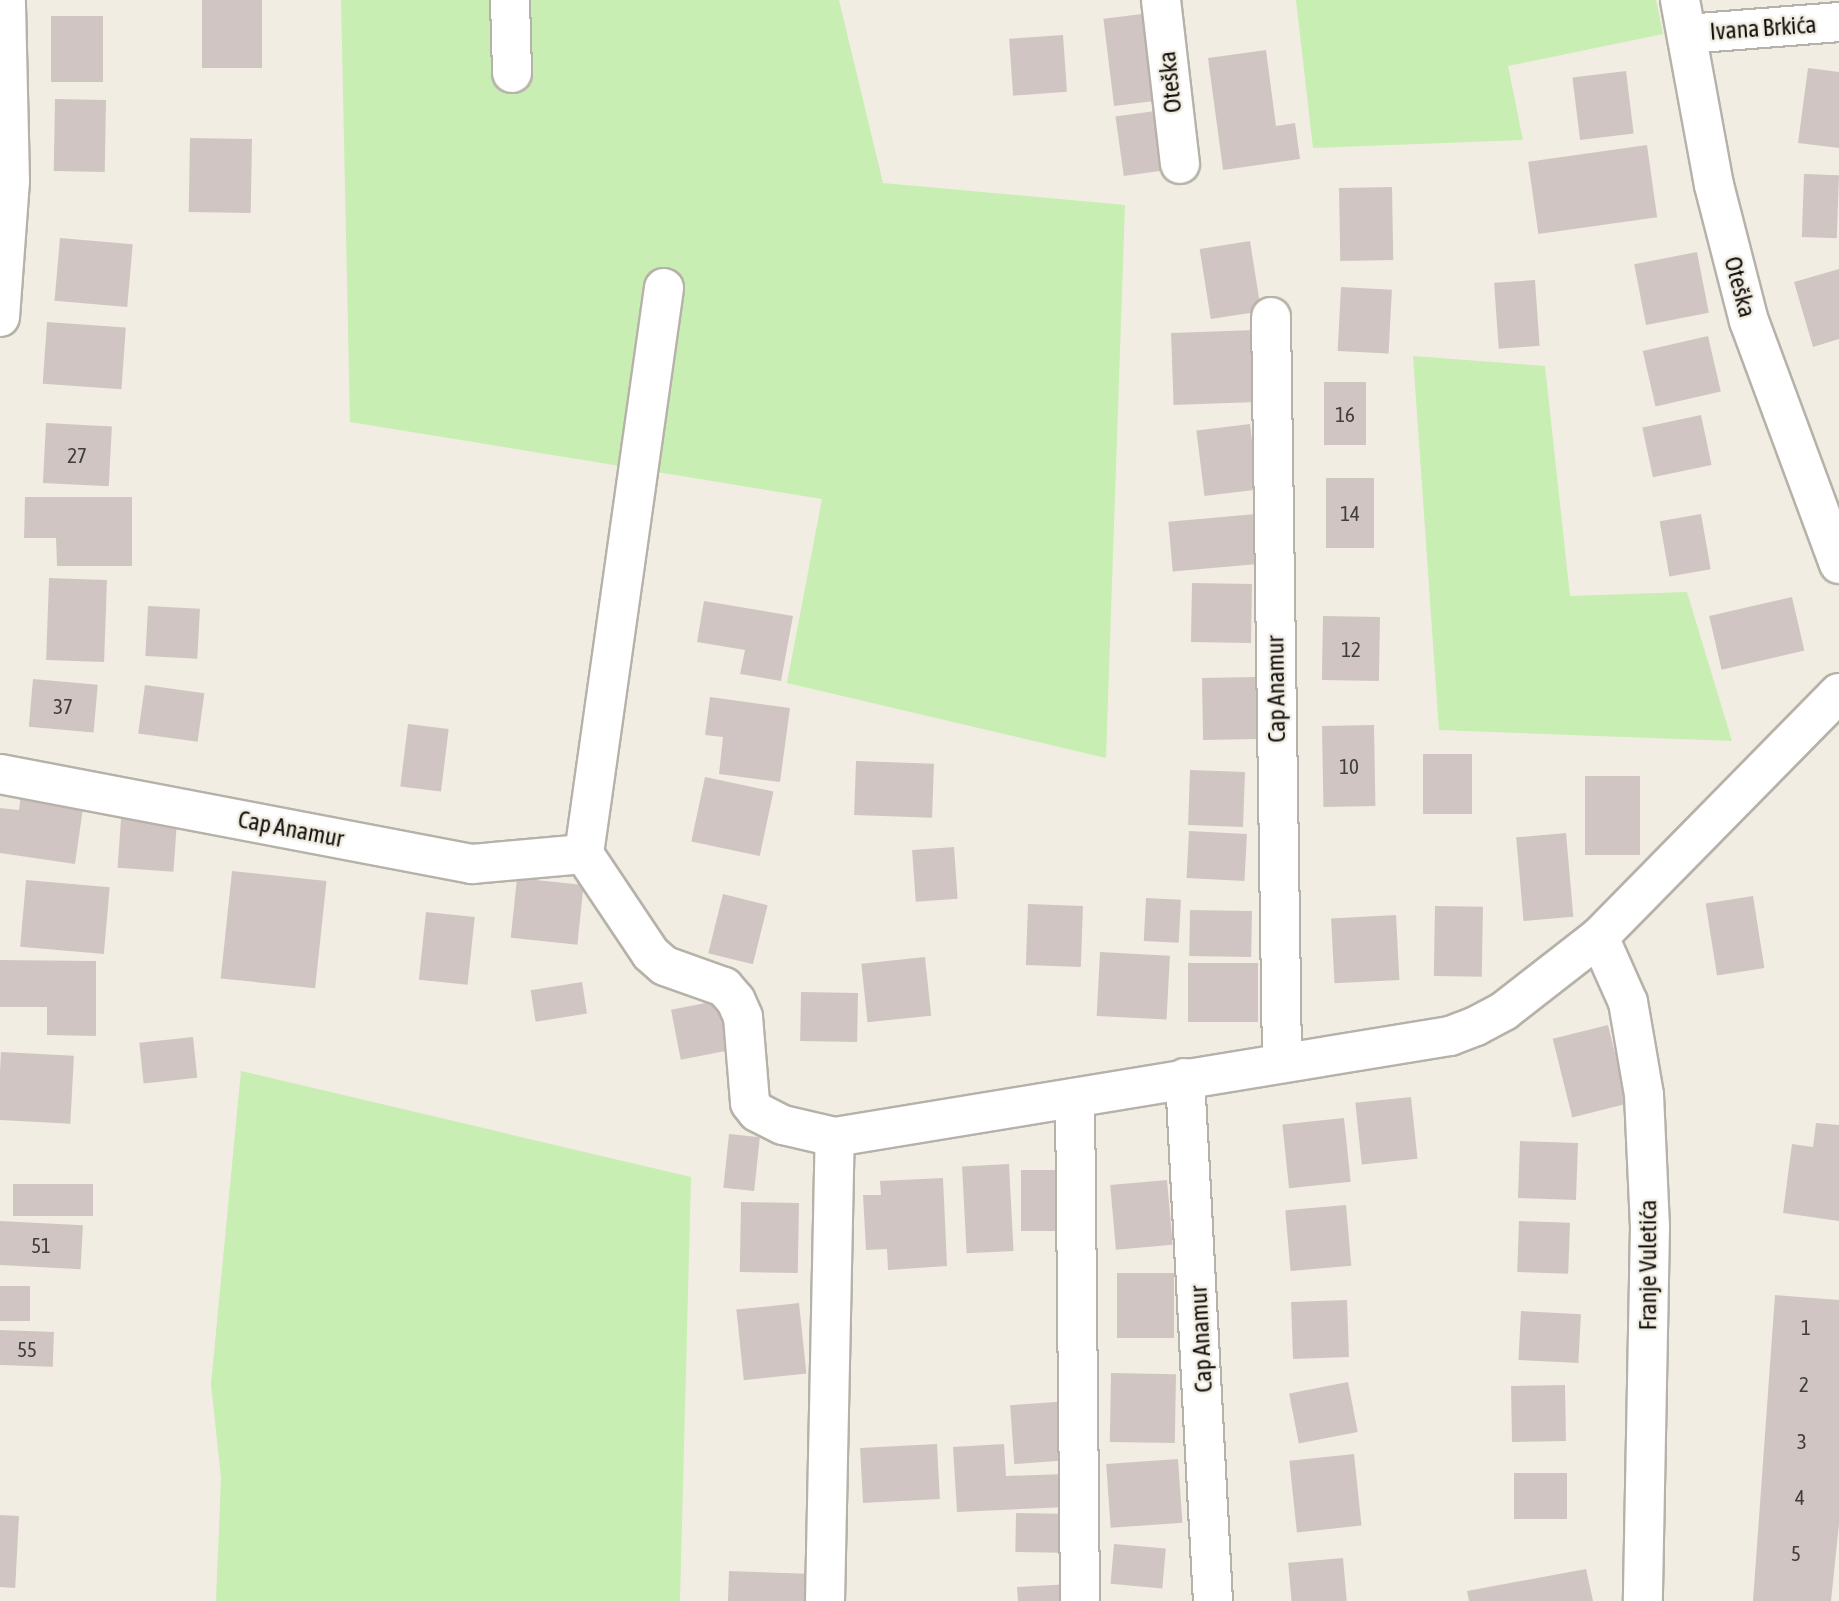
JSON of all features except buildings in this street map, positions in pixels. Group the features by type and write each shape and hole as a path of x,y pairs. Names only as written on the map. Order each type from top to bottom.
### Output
{"street":[{"path":"0,317 10,181 6,0"},
{"path":"510,0 512,73"},
{"name":"Oteška","path":"1161,0 1180,163"},
{"name":"Oteška","path":"1684,17 1714,185 1749,321 1839,564"},
{"name":"Ivana Brkića","path":"1684,17 1839,22"},
{"path":"664,288 609,660 584,854 651,954 665,965 724,987 736,1001 743,1017 747,1089 757,1112 783,1125 835,1137 1075,1098 1282,1060 1450,1035 1476,1026 1504,1011 1599,937 1839,693"},
{"name":"Cap Anamur","path":"1271,317 1282,1060"},
{"name":"Cap Anamur","path":"0,774 472,864 584,854"},
{"name":"Franje Vuletića","path":"1599,937 1628,1002 1644,1095 1650,1227 1643,1601"},
{"name":"Cap Anamur","path":"1185,1078 1213,1601"},
{"path":"1075,1098 1080,1601"},
{"path":"825,1601 835,1137"}],"green space":[{"path":"341,0 839,0 883,183 1125,205 1106,758 787,683 822,499 350,422"},
{"path":"1296,0 1656,0 1663,34 1508,66 1523,140 1313,148"},
{"path":"1413,356 1545,366 1570,596 1687,592 1732,741 1439,730"},
{"path":"241,1071 691,1177 680,1601 216,1601 221,1478 211,1384"}]}
